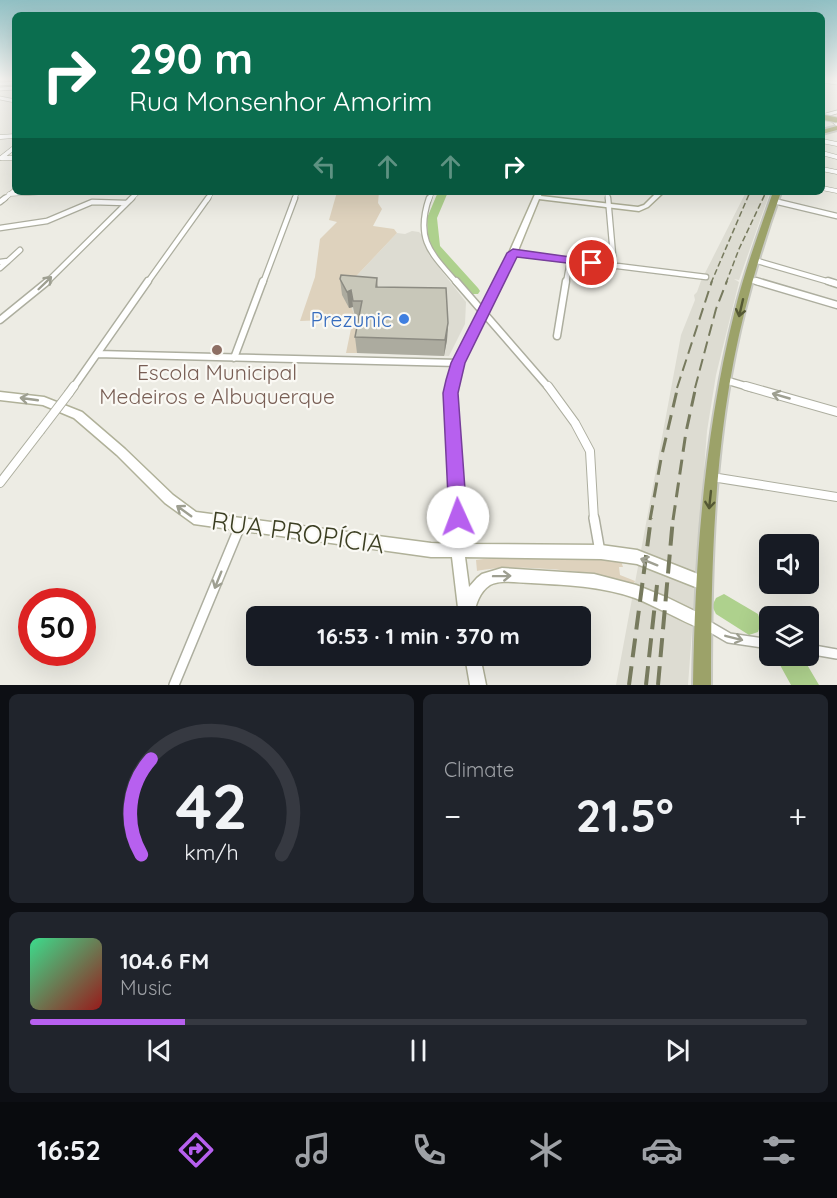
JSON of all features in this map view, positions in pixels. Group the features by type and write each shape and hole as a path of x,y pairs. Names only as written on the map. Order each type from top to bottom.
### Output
{"main road":[{"path":"825,129 837,119"},
{"path":"465,606 458,552 458,501 451,393 458,363 513,253 538,195 639,209 658,195"},
{"path":"702,685 703,583 712,477 725,380 748,279 775,196"},
{"name":"RUA PROPÍCIA","path":"0,396 44,401 68,410 112,445 169,499 194,518 240,526 443,551 499,549 601,552 638,557 703,583"},
{"path":"443,551 460,574"},
{"path":"469,606 476,587 490,577 502,575 594,581 612,585 678,610 702,622"},
{"path":"475,666 478,685"}],"street":[{"path":"0,202 12,192"},
{"path":"0,320 40,288 135,195"},
{"path":"0,483 69,393 210,195"},
{"path":"234,358 296,195"},
{"path":"430,195 426,204 424,229 429,251 560,400 590,451 594,521 601,552"},
{"path":"607,195 614,266"},
{"path":"775,196 837,216"},
{"path":"0,228 47,221 92,202 126,203"},
{"path":"0,268 20,250"},
{"path":"513,253 706,277"},
{"path":"754,260 837,284"},
{"path":"0,262 8,261"},
{"path":"557,336 570,261"},
{"path":"748,279 837,305"},
{"path":"97,354 458,363"},
{"path":"725,380 837,412"},
{"path":"712,477 837,496"},
{"path":"174,685 240,526"},
{"path":"702,622 729,638 759,642"},
{"path":"819,651 837,654"}],"shaded area":[{"path":"336,195 379,195 378,203 382,209 373,226 394,229 397,233 344,289 355,317 363,317 357,353 346,353 353,319 300,321 315,277 320,239 337,222 329,220"},
{"path":"744,195 769,195 739,280 734,279 739,282 716,375 707,431 688,685 616,685 681,335 702,278 709,279 710,276 704,275"},
{"path":"412,231 419,232 423,236 429,255 466,302 465,324 449,356 357,353 363,318 355,317 342,295 344,289 397,233 405,234"},
{"path":"499,557 577,557 621,561 623,567 619,567 620,575 635,581 634,584 599,575 533,568 477,571 476,560"}],"building":[{"name":"Prezunic","path":"341,275 377,278 376,287 446,288 448,323 445,340 355,337 362,301 353,301 351,290 347,292 340,279"}],"waterway":[{"path":"442,195 432,218 434,247 473,291"},
{"path":"724,606 749,623"},
{"path":"794,666 806,685"}],"railway":[{"path":"711,283 749,195"},
{"path":"726,283 765,195"},
{"path":"677,388 712,281"},
{"path":"695,388 716,309 727,281"},
{"path":"650,520 678,386"},
{"path":"673,520 686,432 696,386"},
{"path":"629,685 651,518"},
{"path":"658,685 673,518"},
{"path":"646,685 657,585"}],"place":[{"name":"Prezunic","path":"404,319"},
{"name":"Escola Municipal Medeiros e Albuquerque","path":"217,350"}],"route":[{"path":"458,517 451,393 453,380 458,363 513,253 592,263"}]}
